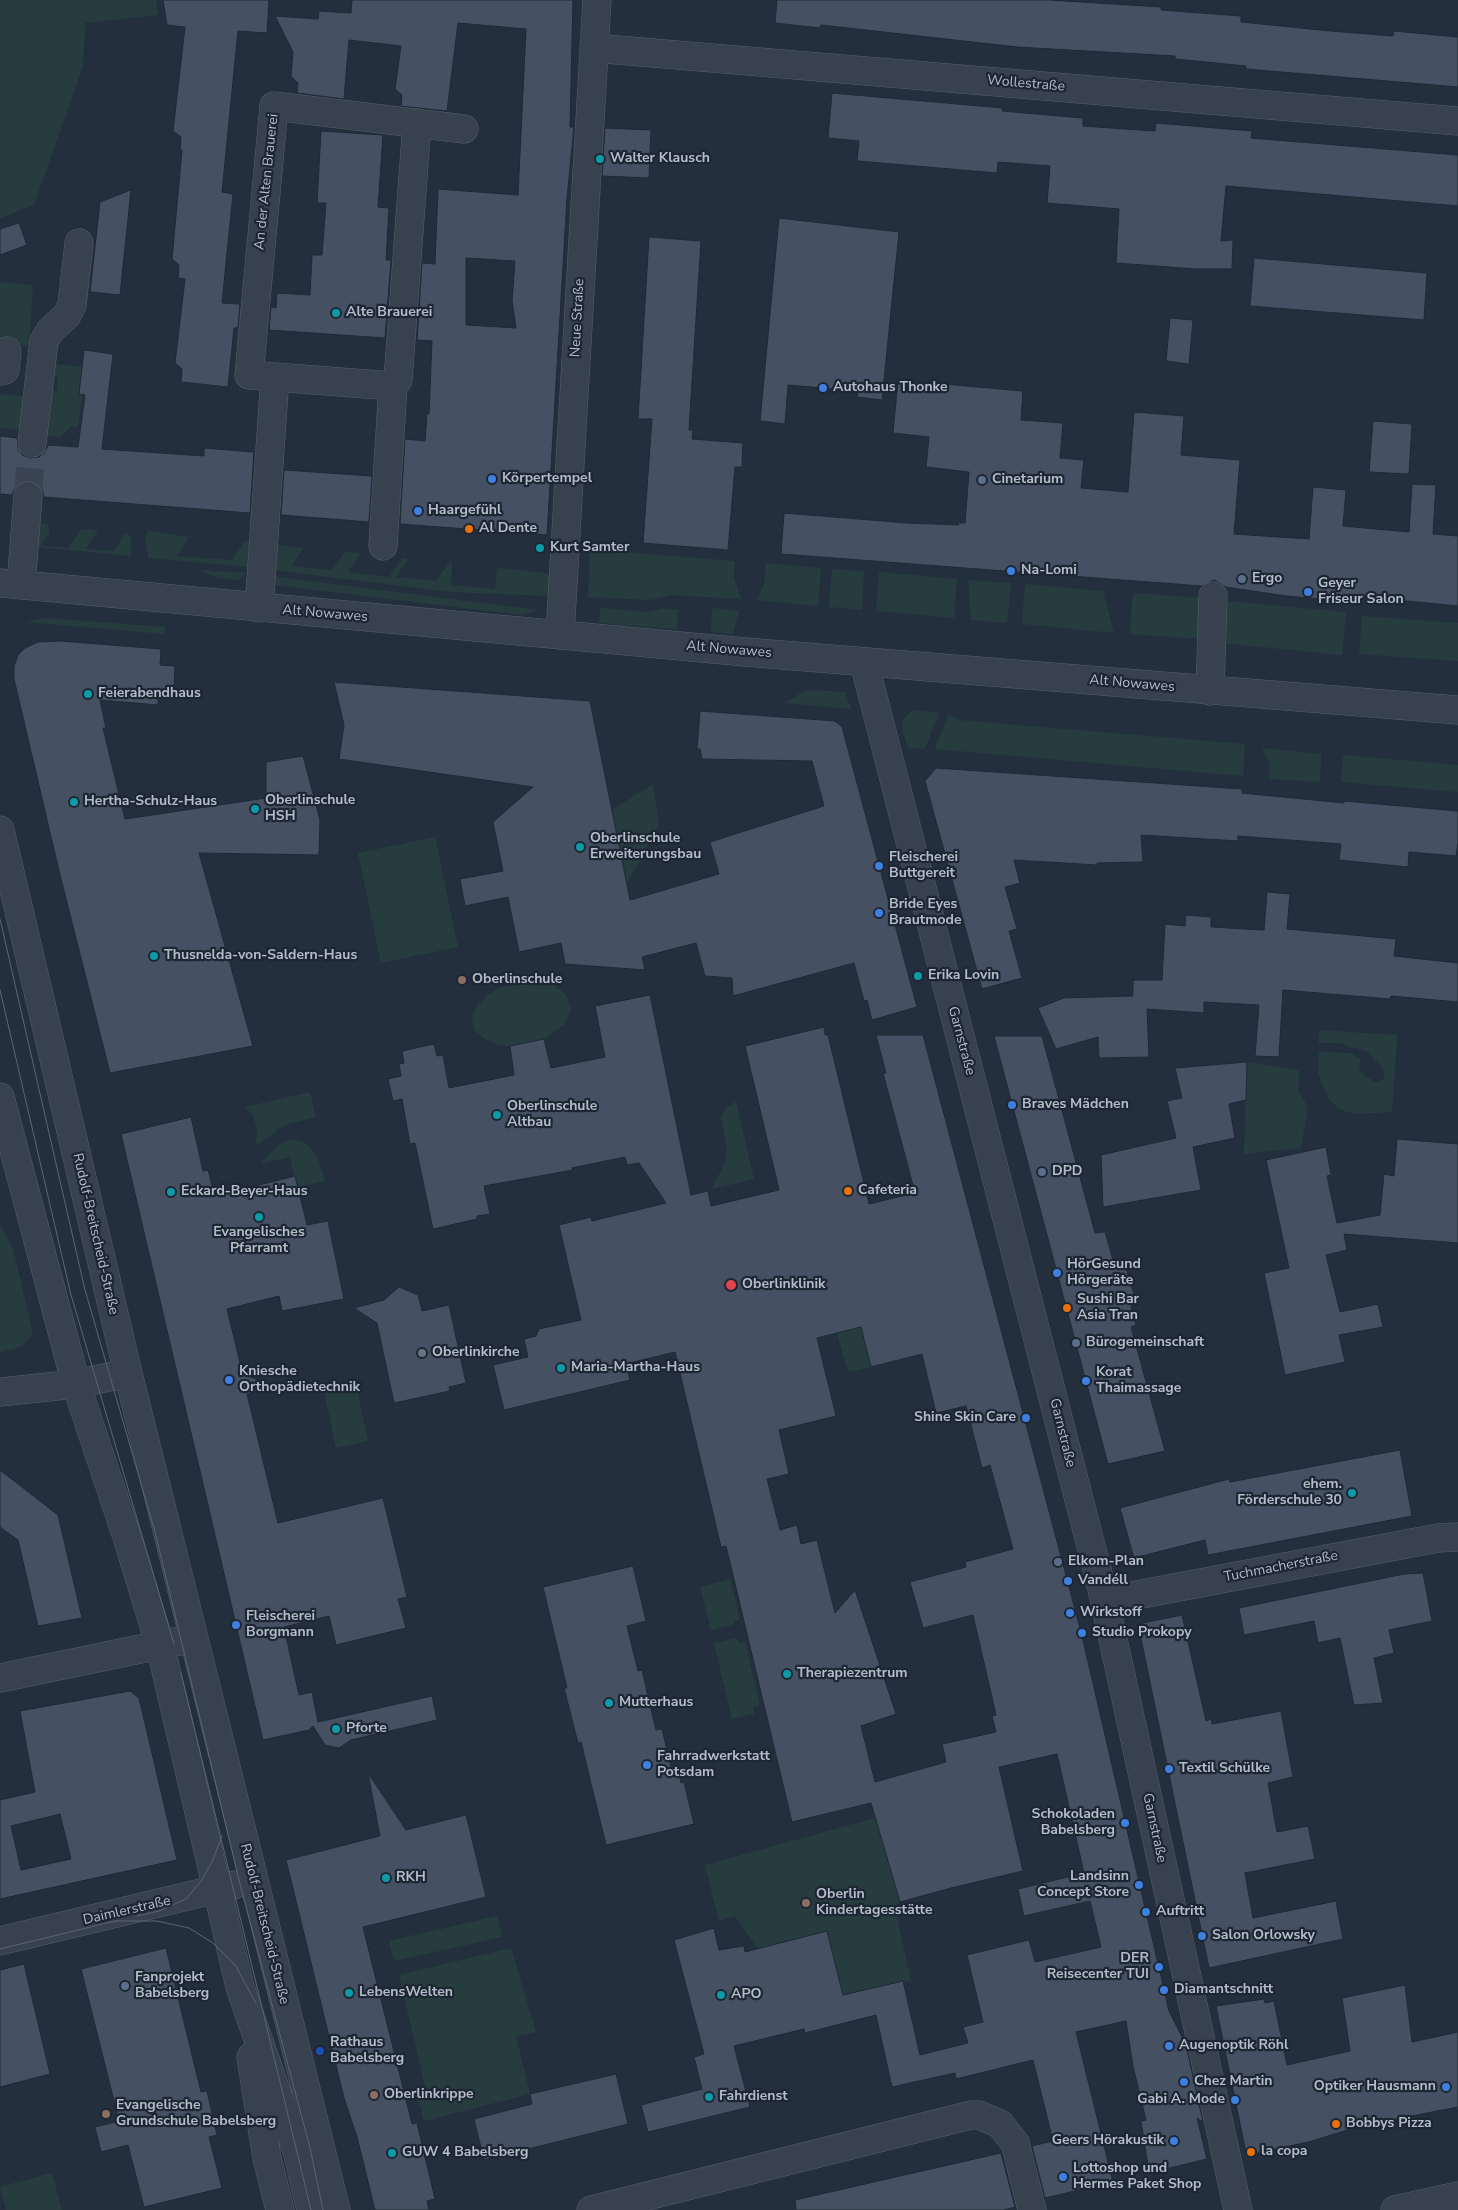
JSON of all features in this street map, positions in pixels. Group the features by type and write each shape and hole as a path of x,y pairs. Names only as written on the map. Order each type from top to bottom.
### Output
{"street":[{"name":"Neue Straße","path":"560,635 596,0"},
{"name":"Wollestraße","path":"594,48 1458,121"},
{"name":"An der Alten Brauerei","path":"393,386 249,375 274,106 464,128"},
{"path":"382,546 393,386 398,380 417,123"},
{"path":"32,443 44,341 50,331 67,315 72,305 78,243"},
{"path":"259,608 275,377"},
{"path":"11,584 28,496"},
{"name":"Alt Nowawes","path":"11,584 864,662 1458,710"},
{"path":"1210,691 1214,596"},
{"name":"Garnstraße","path":"864,662 1105,1600 1238,2210"},
{"name":"Rudolf-Breitscheid-Straße","path":"0,830 128,1373 336,2210"},
{"path":"0,1097 76,1384 128,1538 160,1645 240,1987 267,2158 272,2208"},
{"path":"0,1392 76,1384 128,1373"},
{"name":"Tuchmacherstraße","path":"1105,1600 1438,1538 1458,1537"},
{"path":"0,1678 195,1637"},
{"name":"Daimlerstraße","path":"0,1941 253,1880"},
{"path":"240,1987 297,2151 311,2210"},
{"path":"590,2210 971,2115 979,2115 1000,2124 1015,2143 1032,2210"},
{"path":"1395,2210 1458,2196"}],"green space":[{"path":"0,0 156,0 158,15 85,23 83,66 34,205 0,218"},
{"path":"0,282 33,285 29,346 0,341"},
{"path":"51,364 85,367 78,428 71,426 61,437 44,435 49,390 57,391 58,377 50,375"},
{"path":"0,394 26,396 24,430 0,428"},
{"path":"38,523 47,524 49,528 49,533 41,546 68,548 82,529 98,530 86,549 114,551 126,532 131,538 131,556 28,546"},
{"path":"149,531 189,537 177,556 232,560 245,541 250,541 249,567 148,558 145,535"},
{"path":"273,545 304,548 291,566 332,570 345,552 361,553 348,572 389,577 403,558 409,559 395,577 436,581 450,562 452,563 451,585 495,589 497,568 546,573 551,578 551,590 548,596 450,592 272,570"},
{"path":"590,549 734,561 734,578 741,599 671,595 650,600 588,597"},
{"path":"766,563 821,568 818,606 757,600 764,585"},
{"path":"832,569 864,571 862,610 829,607"},
{"path":"197,570 247,573 239,580 218,578"},
{"path":"879,572 957,579 954,618 876,611"},
{"path":"270,576 538,610 522,615 274,585"},
{"path":"968,580 1011,583 1007,623 971,620"},
{"path":"1025,584 1103,591 1114,633 1022,624"},
{"path":"1133,593 1204,598 1201,639 1130,634"},
{"path":"1226,601 1346,612 1342,655 1222,643"},
{"path":"600,608 648,612 664,608 678,610 677,629 599,623"},
{"path":"712,608 739,611 733,634 711,632"},
{"path":"1362,616 1458,623 1458,661 1359,654"},
{"path":"45,618 165,627 165,634 26,622"},
{"path":"807,690 845,692 851,709 784,703"},
{"path":"914,710 939,713 925,749 908,748 903,731 902,724 905,717"},
{"path":"949,714 958,720 1245,744 1243,776 935,749"},
{"path":"1262,748 1321,754 1320,782 1269,779 1269,764"},
{"path":"1343,755 1458,765 1458,792 1341,782"},
{"path":"653,784 659,825 627,884 612,810"},
{"path":"435,837 458,947 381,963 358,853"},
{"path":"535,980 554,985 566,995 571,1009 565,1024 544,1039 510,1046 499,1045 485,1039 475,1031 472,1018 477,1006 487,996 499,988"},
{"path":"1319,1030 1397,1035 1392,1112 1354,1114 1339,1109 1329,1099 1318,1073 1319,1052 1351,1053 1361,1060 1359,1068 1361,1073 1376,1083 1384,1079 1384,1069 1366,1051 1339,1043 1319,1043"},
{"path":"1247,1062 1299,1070 1298,1091 1308,1107 1301,1148 1244,1154"},
{"path":"310,1092 316,1117 286,1124 256,1146 257,1133 254,1117 245,1107"},
{"path":"736,1102 754,1179 713,1189 725,1163 727,1148 721,1117 727,1107"},
{"path":"291,1139 302,1141 312,1149 319,1161 325,1181 297,1188 290,1157 260,1164 277,1146"},
{"path":"0,1226 13,1248 33,1334 21,1347 2,1352 0,1352"},
{"path":"872,1324 866,1346 871,1367 848,1372 837,1333"},
{"path":"356,1384 368,1441 336,1448 324,1391"},
{"path":"730,1579 740,1619 734,1621 734,1624 711,1630 700,1587"},
{"path":"737,1638 739,1643 745,1642 760,1705 753,1707 754,1714 732,1719 714,1643"},
{"name":"Oberlin Kindertagesstätte","path":"875,1818 900,1902 894,1905 911,1980 843,1995 827,1931 758,1949 735,1916 719,1921 705,1865"},
{"path":"497,1916 502,1937 394,1961 389,1941"},
{"path":"511,1948 536,2032 516,2036 530,2094 424,2121 418,2099 425,2086 399,1975"},
{"path":"52,2173 62,2210 6,2210 0,2187"}],"building":[{"path":"163,0 269,0 267,33 238,31 222,192 233,194 222,303 240,304 238,328 234,328 228,387 181,382 182,369 175,363 185,279 178,278 179,265 172,259 182,150 180,149 181,137 173,131 185,27 167,25"},
{"path":"352,0 573,0 570,127 574,127 567,198 547,535 400,524 405,439 425,441 427,413 429,414 432,341 417,340 422,263 435,264 438,189 518,195 526,29 458,23 447,111 401,106 402,95 395,89 401,46 349,40 344,99 297,93 298,83 291,76 293,52 275,16 318,19 319,11 351,13","holes":["466,258 515,261 512,301 516,328 466,325"]},
{"path":"777,0 1049,0 1161,7 1161,10 1241,16 1241,22 1330,31 1393,36 1394,31 1458,37 1458,87 1246,69 1246,66 1175,59 1175,56 1017,47 821,25 820,28 775,23"},
{"path":"832,93 1003,108 1002,111 1083,118 1083,126 1155,131 1156,123 1252,131 1251,138 1458,155 1458,206 1226,186 1221,241 1233,240 1232,269 1196,269 1116,263 1119,209 1047,203 1050,166 998,162 997,173 857,161 859,141 828,138"},
{"path":"605,128 651,130 649,178 602,176"},
{"path":"321,131 383,135 378,207 389,208 386,260 391,260 385,338 269,330 271,307 276,308 277,293 310,295 312,255 322,255 326,203 317,203"},
{"path":"131,190 120,295 90,292 100,202"},
{"path":"779,218 899,232 882,400 857,397 858,391 788,385 785,424 760,421"},
{"path":"19,223 27,245 0,255 0,229"},
{"path":"649,237 701,241 689,430 693,430 692,439 743,443 742,467 735,467 728,550 643,543 652,419 638,419"},
{"path":"1254,258 1427,273 1424,320 1250,306"},
{"path":"1170,318 1193,320 1189,364 1166,361"},
{"path":"84,350 113,354 102,449 204,456 204,448 254,452 250,513 44,497 42,489 36,483 30,481 21,482 15,488 12,495 0,494 0,436 17,438 18,450 22,455 30,458 39,457 45,452 48,445 78,447 85,395 79,394"},
{"path":"898,380 1023,391 1021,420 1063,423 1060,458 1084,460 1081,488 1128,492 1134,412 1184,416 1181,455 1240,460 1234,534 1309,539 1313,487 1346,490 1343,526 1409,532 1412,484 1436,485 1433,534 1458,536 1458,606 1345,595 1345,601 1286,596 1226,587 1214,580 1202,586 781,554 784,513 907,523 959,525 958,523 965,523 969,472 926,467 929,437 893,433"},
{"path":"1373,421 1412,424 1409,474 1369,472"},
{"path":"284,470 372,476 369,522 281,515"},
{"path":"60,641 161,649 160,665 175,666 174,690 158,690 158,705 100,700 106,728 103,728 125,819 266,798 266,762 303,756 320,820 319,855 199,853 253,1046 110,1073 60,875 14,679 14,666 18,655 25,648 38,642"},
{"path":"334,682 590,701 630,900 719,874 710,842 824,806 812,761 702,759 700,749 697,749 700,711 835,721 842,727 917,1007 872,1020 867,1000 864,1001 854,963 733,996 732,978 705,976 696,943 642,957 645,970 565,964 561,943 519,952 508,897 465,906 460,879 503,871 493,822 533,787 339,759 344,725"},
{"path":"936,768 1242,789 1242,793 1458,811 1456,856 1409,852 1408,867 1339,860 1341,844 1238,836 1238,841 1141,835 1143,862 1097,863 1097,865 1014,860 1020,883 1005,887 1017,929 1009,931 1022,978 982,989 925,781"},
{"path":"1267,892 1290,894 1287,929 1396,939 1394,956 1458,963 1458,1002 1391,996 1390,999 1283,990 1279,1057 1255,1056 1259,1005 1204,1002 1204,1013 1147,1009 1149,1057 1099,1058 1098,1037 1056,1049 1038,1008 1064,998 1133,996 1133,980 1162,980 1165,924 1185,926 1186,915 1211,917 1211,927 1264,930"},
{"path":"650,995 691,1195 708,1191 711,1206 779,1190 745,1046 824,1027 825,1035 828,1035 869,1204 915,1193 883,1073 886,1073 876,1035 923,1035 1082,1636 1169,2011 1186,2045 1203,2122 1197,2118 1207,2159 1149,2173 1141,2121 1146,2120 1133,2066 1126,2021 1076,2032 1113,2182 1045,2198 1032,2146 1053,2141 1033,2060 956,2079 955,2073 892,2087 876,2015 805,2033 804,2029 734,2046 750,2107 648,2132 641,2105 702,2089 694,2057 704,2054 674,1940 714,1928 719,1950 744,1946 745,1952 827,1931 843,1995 903,1981 920,2055 968,2043 963,2027 983,2022 967,1955 1029,1940 1035,1962 1101,1947 1090,1901 1024,1916 1018,1889 1084,1873 1057,1754 999,1767 1023,1871 900,1902 871,1803 792,1822 726,1546 721,1547 675,1352 626,1364 630,1380 504,1410 493,1365 528,1357 524,1339 536,1336 539,1329 581,1320 559,1225 591,1217 592,1221 666,1203 639,1163 627,1165 625,1157 572,1168 573,1170 484,1186 490,1214 477,1216 477,1219 433,1229 415,1143 410,1144 402,1099 393,1101 388,1079 401,1076 399,1064 404,1063 402,1051 434,1044 437,1056 443,1055 449,1088 514,1075 510,1046 544,1039 551,1068 605,1057 595,1006","holes":["861,1327 871,1367 922,1354 936,1413 966,1406 982,1468 990,1465 1013,1549 965,1562 966,1567 910,1582 923,1628 973,1615 996,1715 992,1716 996,1732 942,1744 946,1762 875,1782 861,1726 896,1714 855,1590 835,1613 817,1540 801,1544 797,1525 780,1530 767,1479 789,1474 779,1430 836,1416 817,1338"]},
{"path":"994,1036 1042,1036 1095,1233 1105,1232 1115,1267 1125,1264 1137,1305 1131,1306 1136,1325 1131,1327 1165,1451 1108,1464"},
{"path":"1247,1062 1246,1100 1229,1104 1235,1138 1193,1147 1201,1190 1103,1207 1101,1155 1176,1138 1167,1101 1182,1098 1175,1068"},
{"path":"191,1117 203,1171 208,1170 215,1196 295,1176 307,1225 328,1221 344,1299 282,1311 279,1296 227,1309 243,1375 279,1386 247,1394 278,1523 383,1498 407,1597 398,1599 406,1628 336,1645 329,1616 284,1627 299,1695 312,1692 318,1722 432,1696 437,1720 351,1740 339,1748 325,1745 313,1726 309,1730 263,1740 121,1134"},
{"path":"1397,1139 1458,1144 1458,1243 1344,1234 1347,1250 1326,1255 1340,1312 1378,1304 1383,1327 1339,1335 1345,1362 1285,1375 1264,1273 1289,1268 1266,1160 1326,1147 1331,1175 1327,1176 1337,1223 1380,1215 1384,1174 1394,1176"},
{"name":"Oberlinkirche","path":"399,1287 418,1295 422,1311 449,1305 466,1383 449,1387 450,1391 394,1403 377,1323 354,1308 384,1300"},
{"path":"1400,1450 1412,1516 1208,1555 1205,1540 1134,1558 1120,1508 1229,1479 1230,1482"},
{"path":"0,1470 58,1515 82,1618 38,1626 18,1540 0,1527"},
{"name":"Mutterhaus","path":"633,1566 646,1621 627,1626 638,1671 642,1670 656,1730 662,1729 672,1771 678,1770 681,1783 684,1782 694,1824 606,1845 581,1742 578,1743 564,1688 567,1688 543,1587"},
{"path":"1423,1573 1432,1621 1389,1630 1394,1653 1374,1658 1383,1703 1354,1705 1340,1638 1318,1643 1314,1621 1244,1635 1239,1608 1404,1574"},
{"path":"1182,1615 1206,1721 1211,1719 1212,1724 1281,1711 1293,1777 1268,1783 1277,1832 1308,1826 1315,1859 1245,1873 1253,1918 1336,1901 1343,1939 1209,1968 1138,1624"},
{"path":"130,1691 139,1698 177,1860 0,1899 0,1800 35,1792 20,1711","holes":["60,1814 71,1859 21,1870 11,1826"]},
{"path":"368,1773 406,1830 466,1815 486,1897 363,1927 412,2124 417,2123 435,2199 427,2201 429,2210 375,2210 357,2137 344,2098 286,1860 380,1836"},
{"path":"166,1948 201,2092 207,2091 217,2135 209,2137 222,2188 144,2207 128,2145 101,2152 95,2127 119,2121 81,1969"},
{"path":"24,1964 50,2074 0,2087 0,1970"},
{"path":"1405,1985 1412,2042 1458,2032 1458,2107 1360,2126 1312,2141 1254,2154 1245,2148 1216,2006 1264,1999 1265,2003 1274,2001 1287,2065 1350,2051 1342,1998"},
{"path":"616,2074 628,2124 484,2160 474,2119 532,2104 530,2094"},
{"path":"1001,2153 1015,2207 1004,2210 796,2210 795,2200"}],"tunnel":[{"path":"28,496 32,443"}],"tram line":[{"path":"0,919 85,1290 155,1532 240,1884 310,2148 323,2210"},
{"path":"0,990 71,1295 174,1644"},
{"path":"181,1673 311,2210"},
{"path":"137,1916 159,1911 186,1899 201,1881 212,1862 222,1836"},
{"path":"0,1949 115,1921 157,1921 189,1928 213,1943 235,1965 256,2003"}],"place":[{"name":"Walter Klausch","path":"600,159"},
{"name":"Alte Brauerei","path":"336,313"},
{"name":"Autohaus Thonke","path":"823,388"},
{"name":"Körpertempel","path":"492,479"},
{"name":"Cinetarium","path":"982,480"},
{"name":"Haargefühl","path":"418,511"},
{"name":"Al Dente","path":"469,529"},
{"name":"Kurt Samter","path":"540,548"},
{"name":"Na-Lomi","path":"1011,571"},
{"name":"Ergo","path":"1242,579"},
{"name":"Geyer Friseur Salon","path":"1308,592"},
{"name":"Feierabendhaus","path":"88,694"},
{"name":"Hertha-Schulz-Haus","path":"74,802"},
{"name":"Oberlinschule HSH","path":"255,809"},
{"name":"Oberlinschule Erweiterungsbau","path":"580,847"},
{"name":"Fleischerei Buttgereit","path":"879,866"},
{"name":"Bride Eyes Brautmode","path":"879,913"},
{"name":"Thusnelda-von-Saldern-Haus","path":"154,956"},
{"name":"Erika Lovin","path":"918,976"},
{"name":"Oberlinschule","path":"462,980"},
{"name":"Braves Mädchen","path":"1012,1105"},
{"name":"Oberlinschule Altbau","path":"497,1115"},
{"name":"DPD","path":"1042,1172"},
{"name":"Cafeteria","path":"848,1191"},
{"name":"Eckard-Beyer-Haus","path":"171,1192"},
{"name":"Evangelisches Pfarramt","path":"259,1217"},
{"name":"HörGesund Hörgeräte","path":"1057,1273"},
{"name":"Oberlinklinik","path":"731,1285"},
{"name":"Sushi Bar Asia Tran","path":"1067,1308"},
{"name":"Bürogemeinschaft","path":"1076,1343"},
{"name":"Oberlinkirche","path":"422,1353"},
{"name":"Maria-Martha-Haus","path":"561,1368"},
{"name":"Kniesche Orthopädietechnik","path":"229,1380"},
{"name":"Korat Thaimassage","path":"1086,1381"},
{"name":"Shine Skin Care","path":"1026,1418"},
{"name":"ehem. Förderschule 30","path":"1352,1493"},
{"name":"Elkom-Plan","path":"1058,1562"},
{"name":"Vandéll","path":"1068,1581"},
{"name":"Wirkstoff","path":"1070,1613"},
{"name":"Fleischerei Borgmann","path":"236,1625"},
{"name":"Studio Prokopy","path":"1082,1633"},
{"name":"Therapiezentrum","path":"787,1674"},
{"name":"Mutterhaus","path":"609,1703"},
{"name":"Pforte","path":"336,1729"},
{"name":"Fahrradwerkstatt Potsdam","path":"647,1765"},
{"name":"Textil Schülke","path":"1169,1769"},
{"name":"Schokoladen Babelsberg","path":"1125,1823"},
{"name":"RKH","path":"386,1878"},
{"name":"Landsinn Concept Store","path":"1139,1885"},
{"name":"Oberlin Kindertagesstätte","path":"806,1903"},
{"name":"Auftritt","path":"1146,1912"},
{"name":"Salon Orlowsky","path":"1202,1936"},
{"name":"DER Reisecenter TUI","path":"1159,1967"},
{"name":"Fanprojekt Babelsberg","path":"125,1986"},
{"name":"Diamantschnitt","path":"1164,1990"},
{"name":"LebensWelten","path":"349,1993"},
{"name":"APO","path":"721,1995"},
{"name":"Augenoptik Röhl","path":"1169,2046"},
{"name":"Rathaus Babelsberg","path":"320,2051"},
{"name":"Chez Martin","path":"1184,2082"},
{"name":"Optiker Hausmann","path":"1446,2087"},
{"name":"Oberlinkrippe","path":"374,2095"},
{"name":"Fahrdienst","path":"709,2097"},
{"name":"Gabi A. Mode","path":"1235,2100"},
{"name":"Evangelische Grundschule Babelsberg","path":"106,2114"},
{"name":"Bobbys Pizza","path":"1336,2124"},
{"name":"Geers Hörakustik","path":"1174,2141"},
{"name":"la copa","path":"1251,2152"},
{"name":"GUW 4 Babelsberg","path":"392,2153"},
{"name":"Lottoshop und Hermes Paket Shop","path":"1063,2177"}]}
